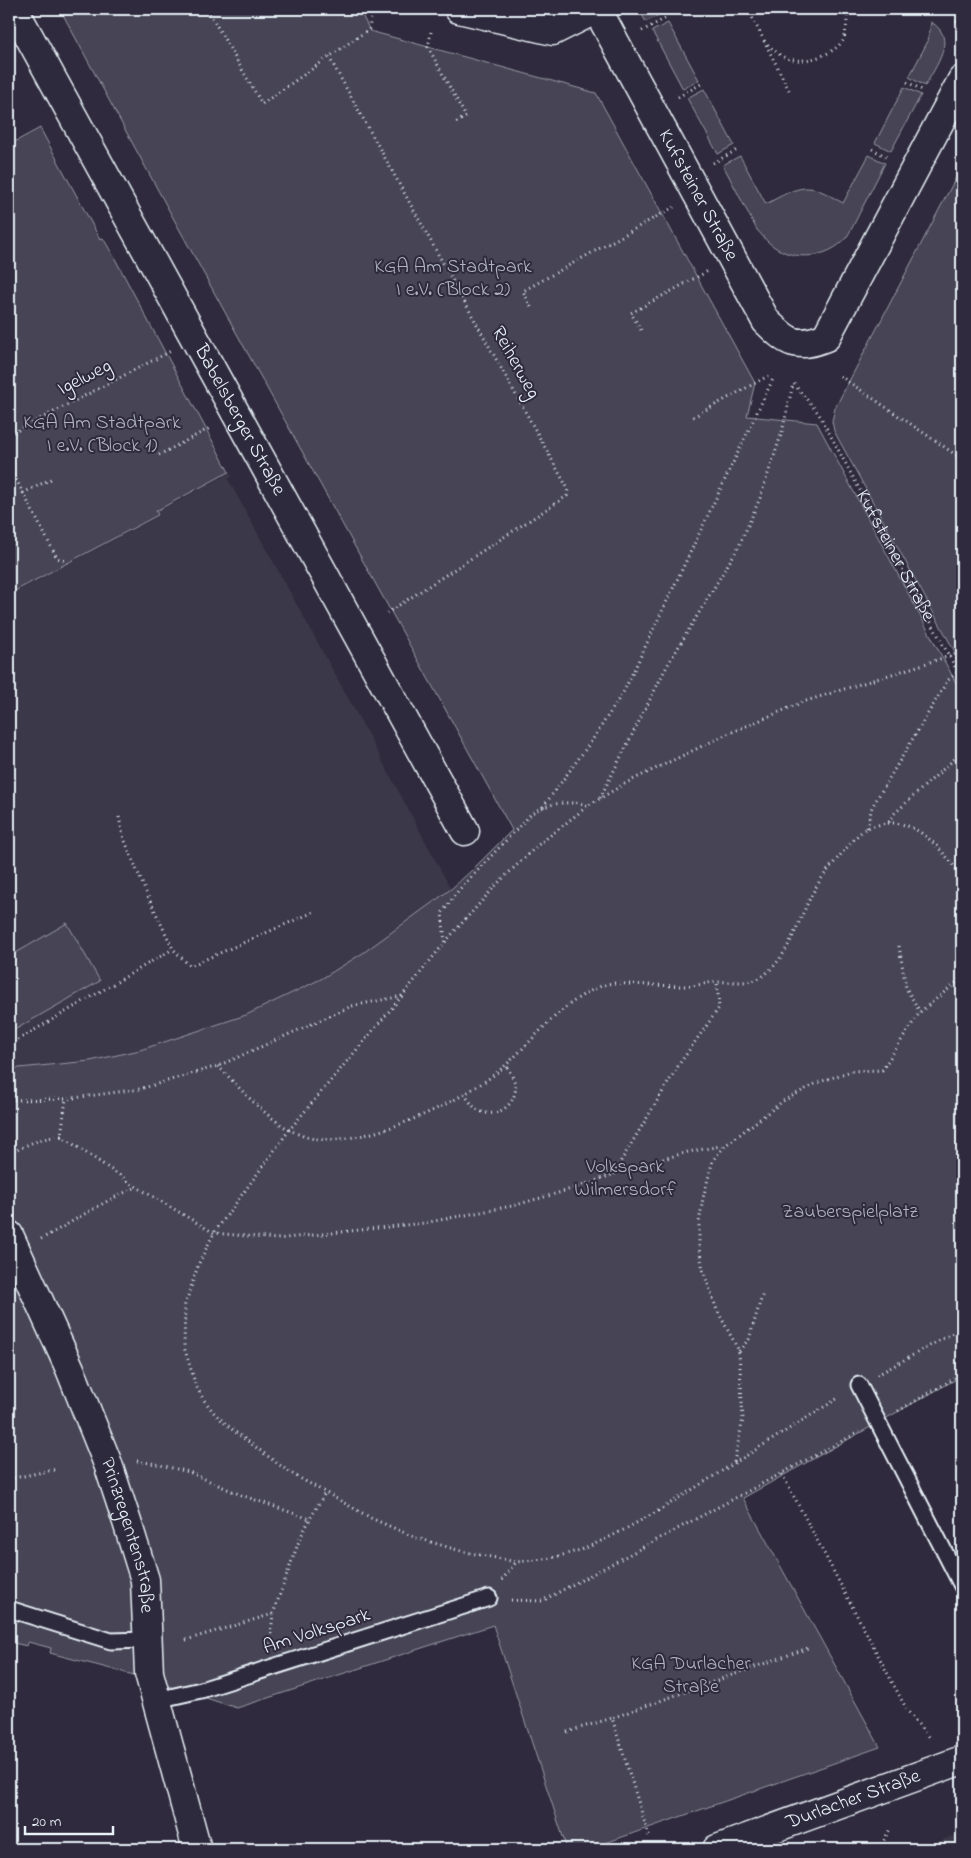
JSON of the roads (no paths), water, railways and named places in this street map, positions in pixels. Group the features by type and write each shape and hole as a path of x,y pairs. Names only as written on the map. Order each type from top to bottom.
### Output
{"street":[{"name":"Babelsberger Straße","path":"14,9 465,831"},
{"path":"459,9 553,31 597,9"},
{"name":"Kufsteiner Straße","path":"597,9 766,321 780,335 798,344 811,343 826,337 962,80"},
{"name":"Prinzregentenstraße","path":"9,1235 58,1342 110,1472 145,1580 149,1673 197,1849"},
{"name":"Durlacher Straße","path":"717,1849 962,1760"}],"lane":[{"path":"860,1384 962,1586"},
{"name":"Am Volkspark","path":"156,1700 201,1690 489,1598"},
{"path":"9,1609 112,1640 147,1640"}],"park label":[{"name":"KGA Am Stadtpark I e.V. (Block 2)","path":"453,278"},
{"name":"KGA Am Stadtpark I e.V. (Block 1)","path":"102,434"},
{"name":"Volkspark Wilmersdorf","path":"625,1178"},
{"name":"Zauberspielplatz","path":"850,1212"},
{"name":"KGA Durlacher Straße","path":"691,1676"}]}
